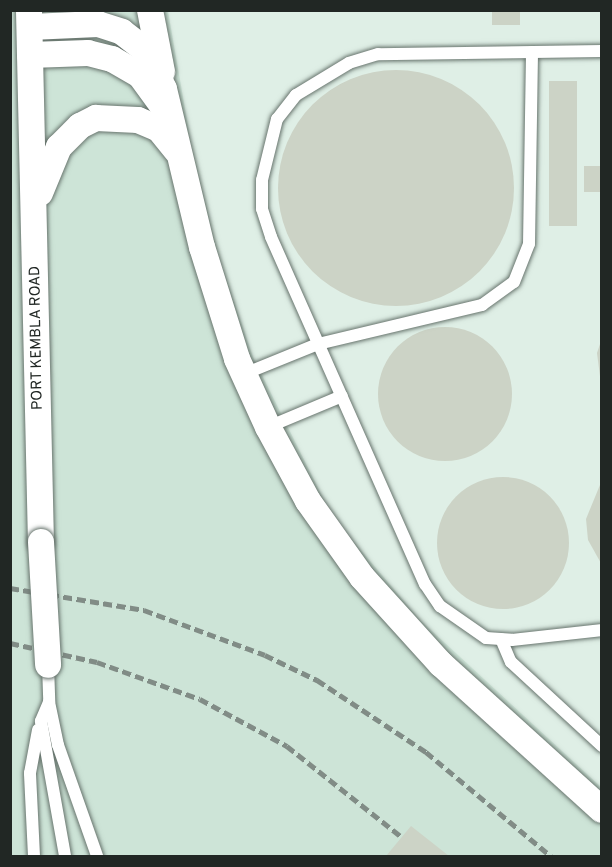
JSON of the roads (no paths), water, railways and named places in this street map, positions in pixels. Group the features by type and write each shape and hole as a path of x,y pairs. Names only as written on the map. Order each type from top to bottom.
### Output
{"street":[{"path":"150,10 178,156 202,247 244,374 268,428 330,533 397,617 441,664 602,810"},
{"path":"30,19 84,24 122,32 146,50 164,89"},
{"name":"PORT KEMBLA ROAD","path":"30,19 41,542 48,665"},
{"path":"30,55 88,53 130,68 157,96 178,156"},
{"path":"34,210 56,152 88,121 111,116 138,120 159,129 178,156"}],"lane":[{"path":"602,51 378,54 320,77 296,95 277,119 266,150 262,209 318,344 435,598 471,630 501,639 602,630"},
{"path":"244,374 318,344 482,305 513,282 529,244 532,52"},
{"path":"268,428 342,396"},
{"path":"501,639 511,662 602,746"},
{"path":"48,665 49,702 71,786 97,856"},
{"path":"34,856 30,773 41,721 49,702"},
{"path":"41,721 65,856"}],"railway":[{"path":"10,588 144,610 265,655 317,680 426,752 551,856"},
{"path":"10,643 97,662 200,699 287,746 402,837"}]}
